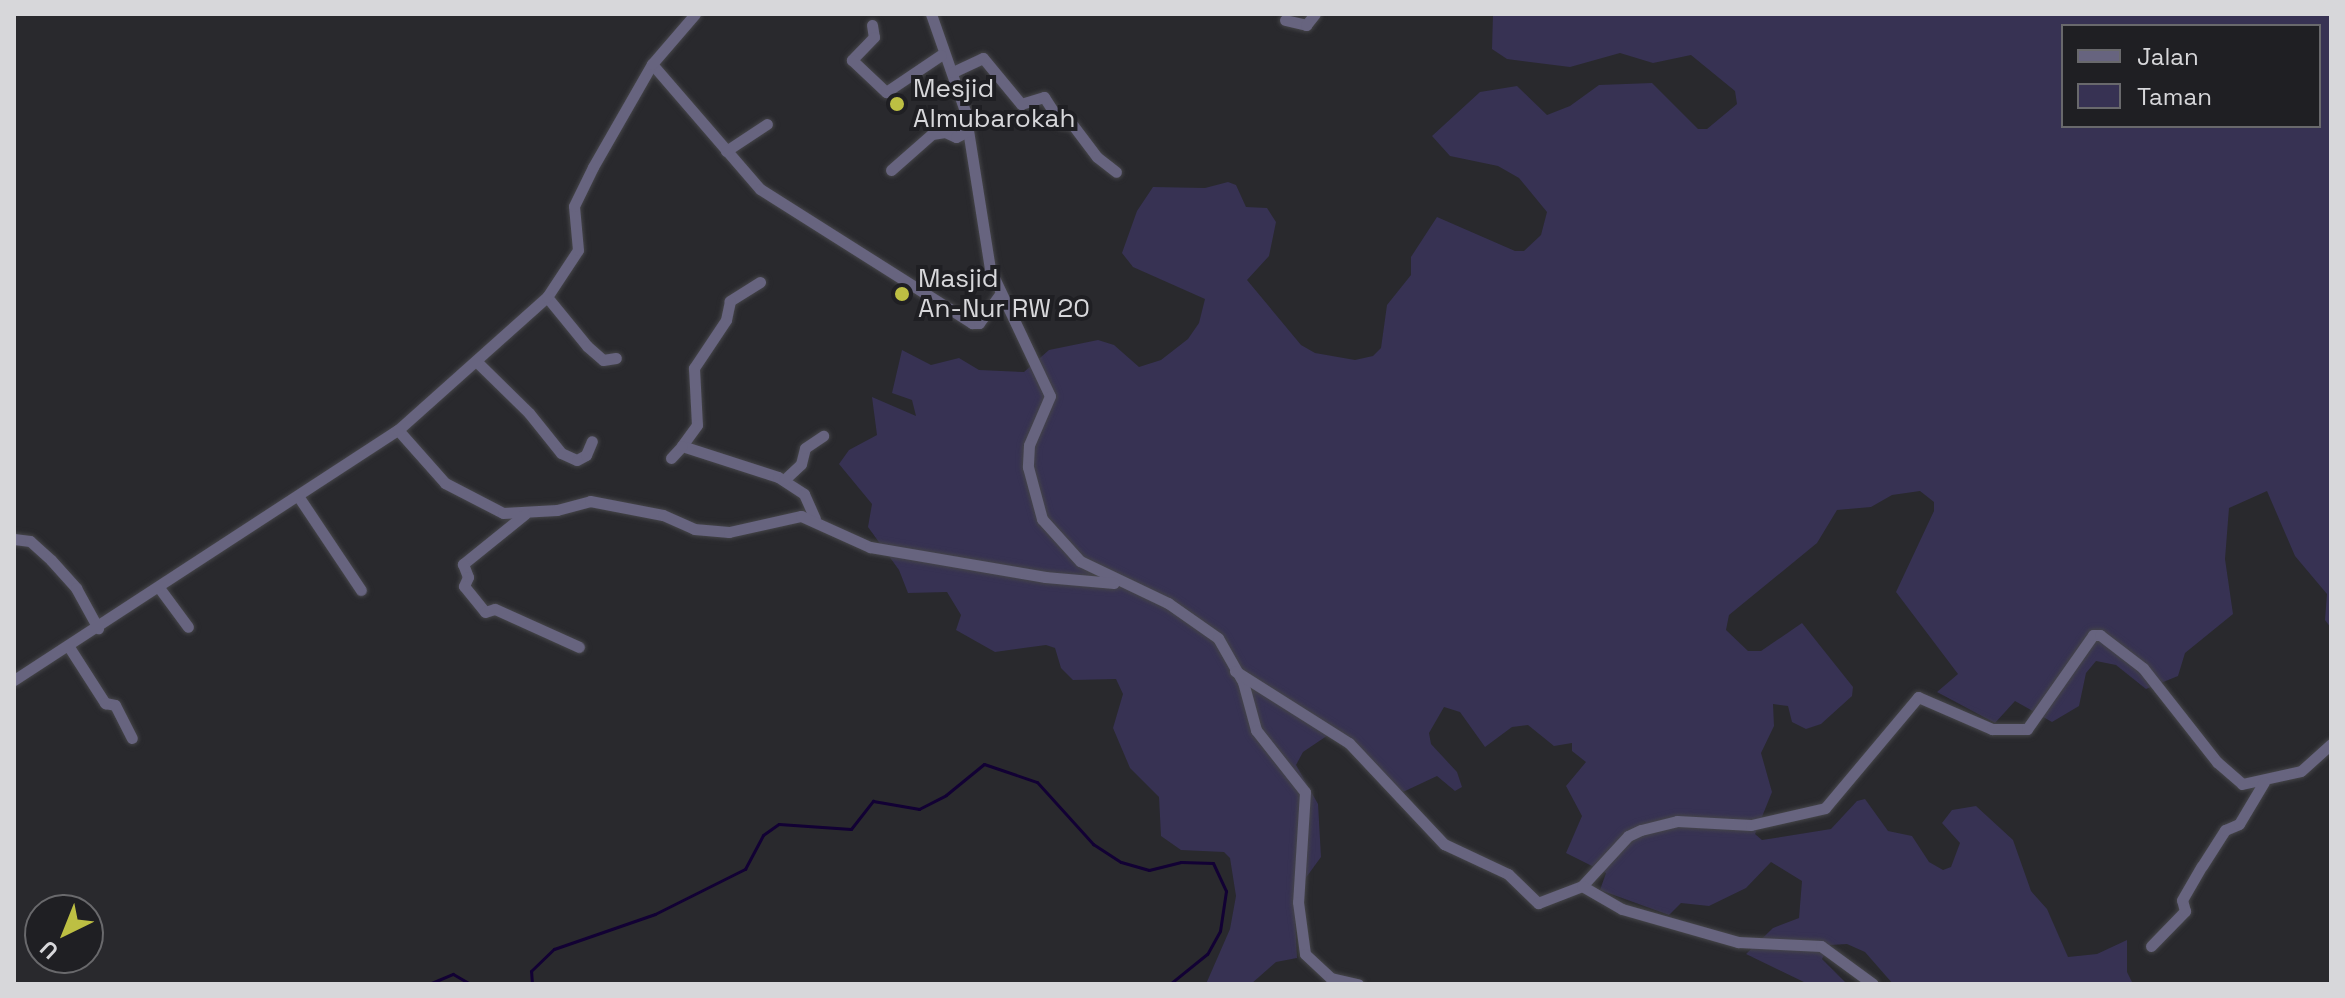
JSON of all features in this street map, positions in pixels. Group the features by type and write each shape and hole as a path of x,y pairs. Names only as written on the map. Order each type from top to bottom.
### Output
{"street":[{"path":"14,680 160,589 398,430 547,297 578,250 574,206 652,64 695,14"},
{"path":"931,14 941,55 953,72 968,131 979,227 1000,294 1050,396 1029,445 1028,467 1042,519 1080,561 1195,620 1218,638 1235,671 1256,730 1305,792 1298,902 1305,954 1331,978 1358,984"},
{"path":"1285,20 1310,24 1315,14"},
{"path":"872,25 874,37 852,60 886,92 941,55"},
{"path":"953,72 983,58 1021,104 1044,97 1061,123 1072,124 1097,157 1116,172"},
{"path":"652,64 760,189 972,323 979,323 1000,294"},
{"path":"726,151 767,124"},
{"path":"891,170 932,134 956,137 968,131"},
{"path":"671,458 697,425 694,368 726,320 730,301 760,282"},
{"path":"547,297 587,346 603,360 616,358"},
{"path":"477,362 529,413 561,453 577,460 586,455 592,441"},
{"path":"398,430 428,469 463,496 492,510 525,514 590,501 721,532 745,532 795,516 815,519 870,547 1045,577 1121,584"},
{"path":"784,480 801,464 802,451 823,436"},
{"path":"682,446 784,480 804,494 815,519"},
{"path":"298,496 361,590"},
{"path":"525,514 463,564 468,577 464,586 485,612 495,609 579,647"},
{"path":"14,539 30,541 51,560 76,588 98,628"},
{"path":"160,589 188,627"},
{"path":"1235,671 1349,743 1444,844 1508,874 1535,902 1582,886 1628,836 1641,830 1677,821 1751,825 1825,808 1918,697 1992,729 2027,729 2093,635 2100,635 2143,668 2237,781 2264,782 2301,771 2331,744"},
{"path":"69,647 105,703 115,705 132,738"},
{"path":"2151,946 2185,911 2182,900 2202,866 2224,832 2239,824 2264,782"},
{"path":"1582,886 1622,909 1738,942 1821,946 1873,984"}],"green space":[{"path":"1493,14 2331,14 2331,628 2325,620 2327,594 2295,556 2267,491 2229,508 2225,559 2233,614 2185,653 2178,676 2146,689 2116,665 2096,661 2086,673 2079,706 2052,722 2015,701 1995,723 1937,692 1958,674 1896,592 1934,511 1934,502 1920,491 1892,495 1871,507 1837,510 1817,543 1729,615 1726,630 1748,651 1761,651 1802,623 1853,687 1852,696 1821,724 1806,729 1792,722 1788,706 1773,704 1774,726 1761,753 1772,792 1755,834 1762,840 1831,829 1857,801 1865,799 1888,831 1912,836 1929,862 1943,870 1951,867 1960,843 1942,823 1952,810 1976,806 2013,840 2031,891 2047,909 2068,957 2097,954 2127,940 2127,972 2133,984 1893,984 1865,952 1847,944 1830,945 1822,959 1845,982 1808,984 1746,954 1773,928 1799,918 1802,881 1771,862 1746,888 1709,906 1681,903 1669,915 1600,890 1606,873 1566,853 1582,816 1566,786 1586,762 1572,751 1572,743 1554,746 1528,725 1512,727 1485,747 1460,712 1444,707 1429,733 1431,744 1457,772 1462,787 1455,791 1437,776 1403,792 1337,729 1303,752 1296,765 1318,804 1321,857 1294,894 1297,958 1276,962 1251,984 1206,984 1230,929 1236,896 1230,858 1224,852 1181,850 1161,836 1159,797 1130,768 1113,728 1123,694 1116,679 1073,680 1061,668 1055,648 1046,645 995,652 956,630 961,615 947,592 908,593 899,570 868,527 872,504 839,464 849,450 877,435 872,397 916,416 912,400 892,393 902,350 931,365 959,358 979,370 1024,372 1049,350 1098,340 1114,345 1139,367 1161,360 1188,339 1199,323 1205,299 1133,267 1122,253 1137,211 1153,187 1205,188 1228,182 1236,185 1246,207 1267,208 1276,222 1269,256 1247,280 1301,345 1315,353 1355,360 1373,356 1381,348 1387,305 1411,275 1411,257 1437,217 1515,251 1524,251 1541,235 1547,212 1519,178 1498,166 1450,156 1432,136 1480,92 1517,86 1547,115 1570,106 1599,85 1652,83 1698,129 1707,129 1737,104 1735,91 1691,55 1653,63 1620,53 1570,67 1507,59 1492,49"}],"waterway":[{"path":"532,984 531,971 554,949 655,914 745,869 763,835 779,824 851,829 873,801 919,809 946,795 984,764 1037,782 1093,844 1121,862 1149,870 1181,862 1213,863 1226,891 1220,931 1207,954 1170,984"},
{"path":"429,984 453,974 470,984"}],"place":[{"name":"Mesjid Almubarokah","path":"897,104"},
{"name":"Masjid An-Nur RW 20","path":"902,294"}]}
